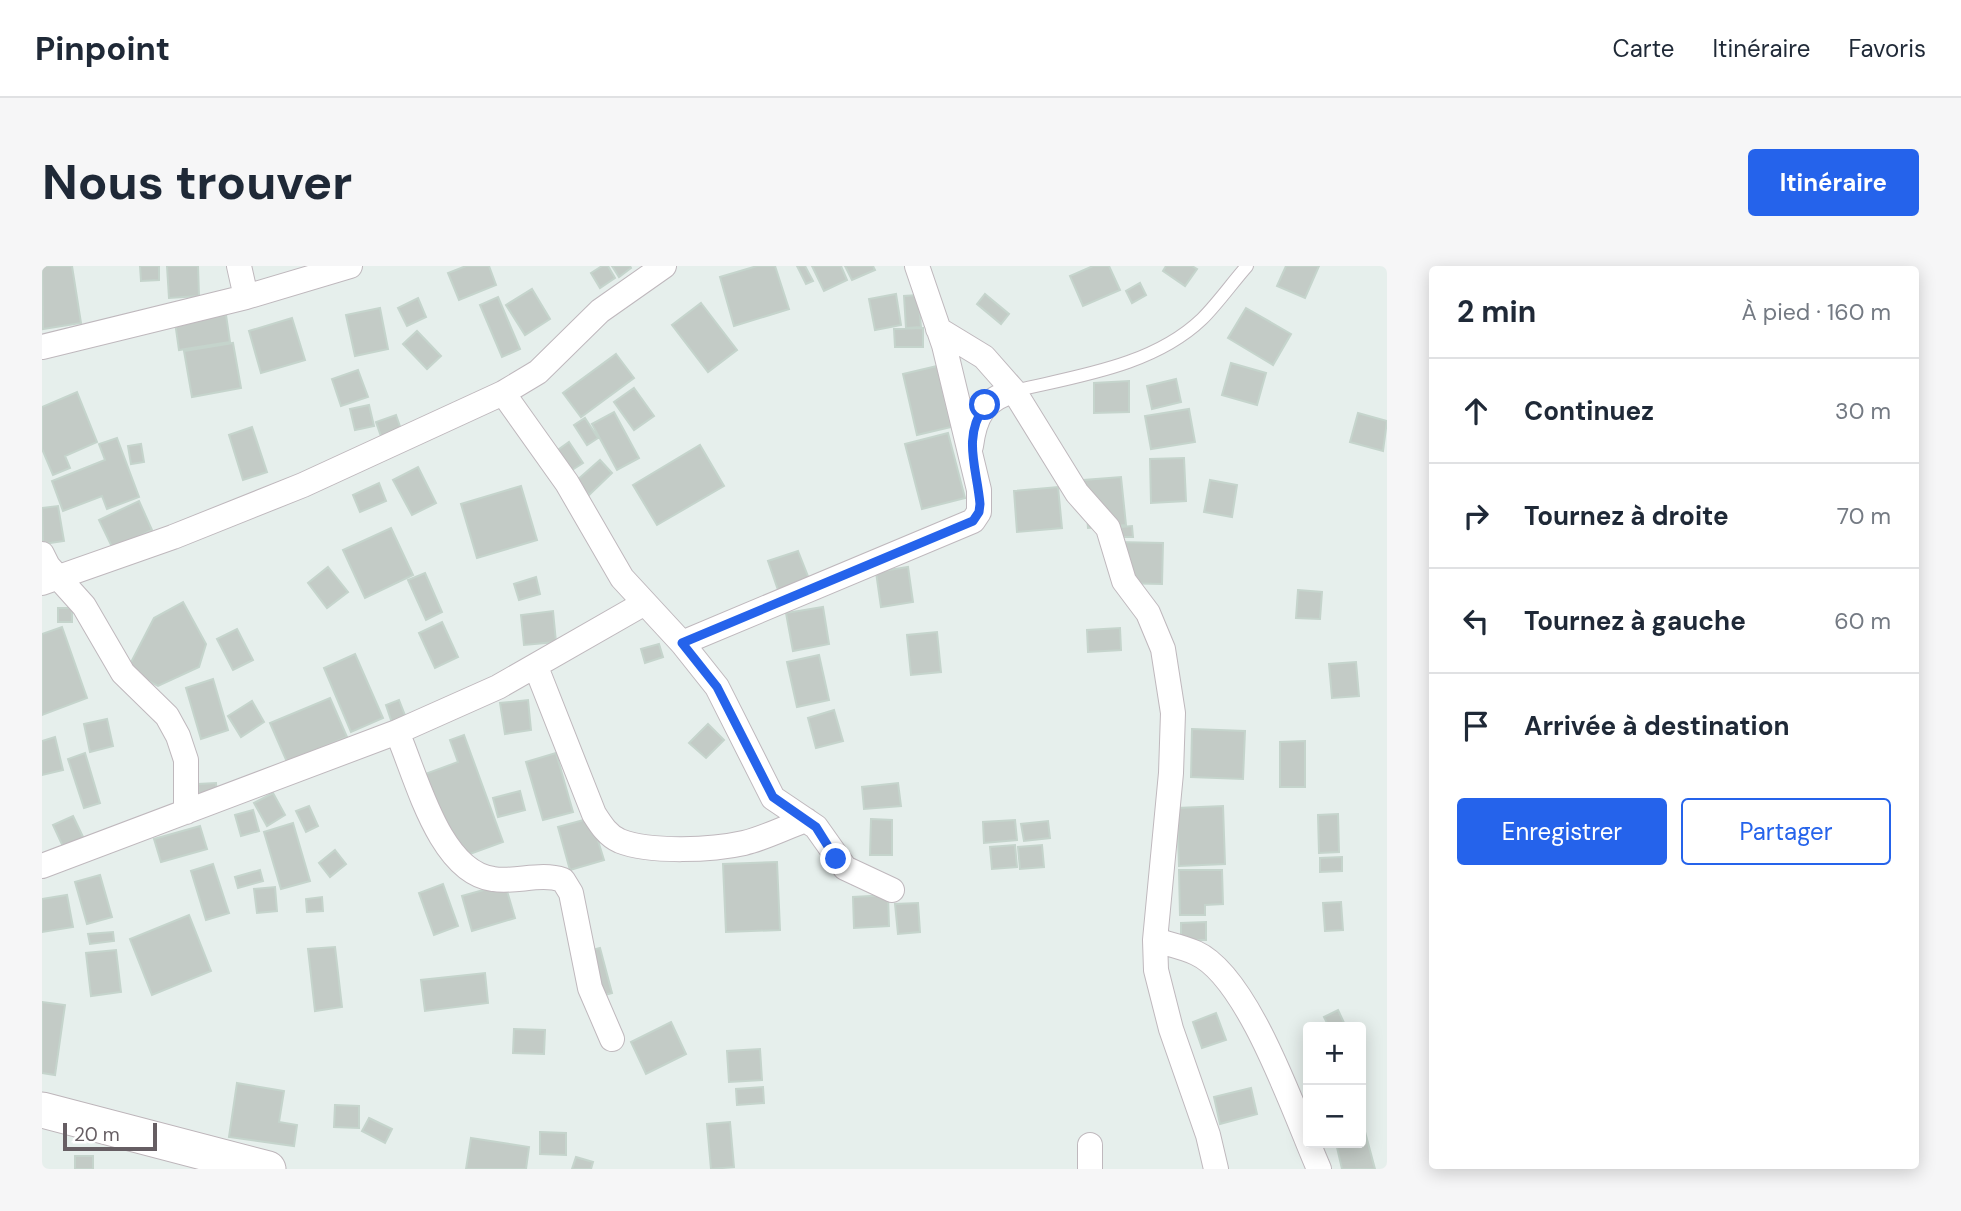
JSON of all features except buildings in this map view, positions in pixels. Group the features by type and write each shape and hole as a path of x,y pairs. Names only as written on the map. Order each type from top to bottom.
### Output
{"street":[{"path":"239,266 246,297"},
{"path":"42,347 246,297 350,266"},
{"path":"50,580 173,537 303,485 503,393 538,372 600,311 664,266"},
{"path":"682,643 973,521 979,512 980,504 970,451 938,329 917,266"},
{"path":"938,329 984,357 1014,391 1077,493 1108,528 1124,581 1148,612 1163,649 1173,713 1155,940 1156,970 1162,999 1208,1135 1216,1169"},
{"path":"970,451 975,420 985,405 1014,391"},
{"path":"503,393 567,484 622,578 643,604 682,643 717,687 773,797 816,827 845,869 892,890"},
{"path":"42,554 50,580 84,606 123,673 167,716 178,736 186,760 186,812"},
{"path":"42,866 397,732 536,667 643,604"},
{"path":"536,667 594,814 604,829 618,840 636,845 692,849 744,842 806,820"},
{"path":"397,732 444,843 457,861 492,880 542,877 563,880 571,893 590,988 612,1039"},
{"path":"1155,940 1198,953 1223,974 1243,1001 1319,1169"},
{"path":"42,1110 268,1169"}],"lane":[{"path":"1014,391 1135,359 1168,344 1201,320 1247,266"}],"route":[{"path":"836,859 816,827 773,797 717,687 682,643 973,521 979,512 980,504 970,451 975,420 985,405"}]}
